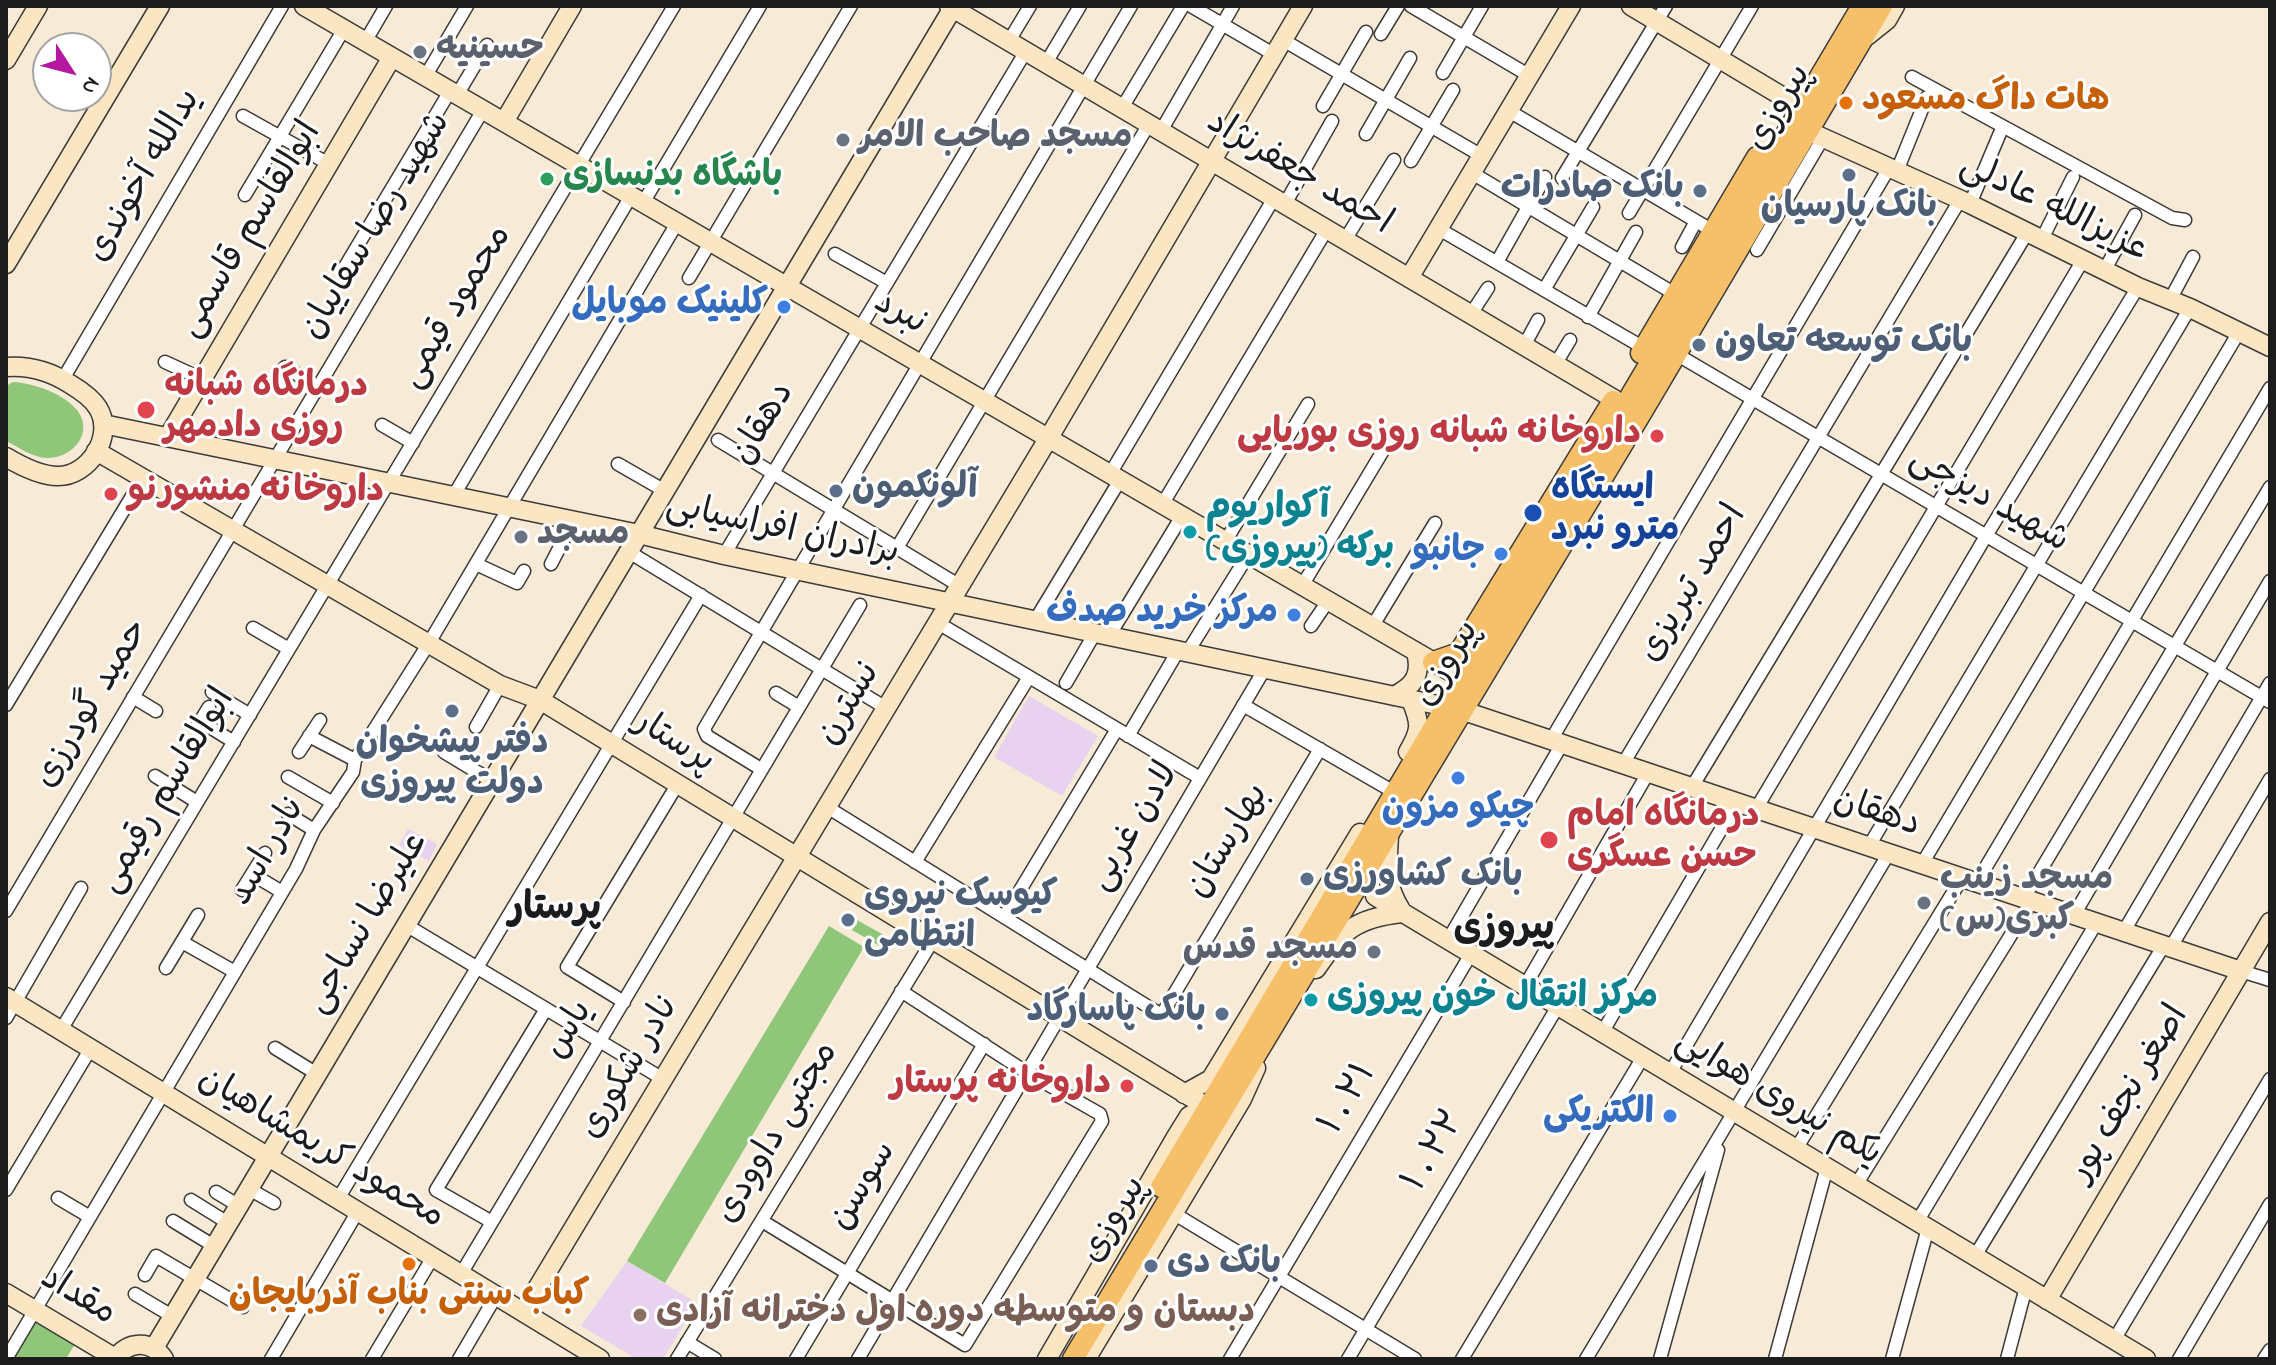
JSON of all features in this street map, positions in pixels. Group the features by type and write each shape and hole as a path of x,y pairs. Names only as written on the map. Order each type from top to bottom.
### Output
{"main road":[{"path":"1424,657 1459,653 1561,486 1620,403 1644,348 1675,294 1704,226 1804,123 1848,6"},
{"name":"پیروزی","path":"1804,123 1862,6"},
{"name":"پیروزی","path":"1059,1359 1213,1111 1260,1049 1389,834 1454,709 1463,679 1564,510 1620,403 1757,200 1882,6"},
{"name":"پیروزی","path":"1073,1359 1131,1262 1339,875 1454,709 1676,354 1757,200"},
{"path":"1561,486 1564,510"},
{"path":"1520,554 1544,544"}],"street":[{"path":"6,60 38,6"},
{"path":"6,264 160,6"},
{"name":"یدالله آخوندی","path":"63,379 282,6"},
{"name":"نبرد","path":"304,6 1463,679"},
{"path":"365,42 386,6"},
{"path":"425,77 467,6"},
{"path":"504,122 572,6"},
{"name":"محمود قیمی","path":"328,585 674,6"},
{"path":"454,495 760,6"},
{"path":"689,278 851,6"},
{"path":"1009,41 1030,6"},
{"path":"1046,63 1080,6"},
{"path":"761,769 704,733 760,631 1131,6"},
{"path":"1122,108 1183,6"},
{"path":"1191,6 1223,25 1342,74 1482,156"},
{"path":"897,548 984,401 1233,6"},
{"name":"نسترن","path":"797,857 1303,6"},
{"path":"1381,34 1398,6"},
{"path":"1411,6 1530,76"},
{"path":"1443,73 1482,6"},
{"path":"1409,278 1571,6"},
{"name":"عزیزالله عادلی","path":"1631,6 1662,14 1804,123 2104,271 2270,347"},
{"path":"1629,213 1752,6"},
{"path":"1862,40 1887,20 1895,6"},
{"name":"احمد جعفرنژاد","path":"952,7 1620,403"},
{"name":"علیرضا نساجی","path":"159,1353 172,1316 952,7"},
{"path":"1562,178 1662,14"},
{"path":"245,195 344,29"},
{"path":"1323,106 1366,32"},
{"path":"343,270 453,93 487,45"},
{"name":"دهقان","path":"724,555 1026,51"},
{"name":"ابوالقاسم قاسمی","path":"168,437 392,57"},
{"path":"1366,134 1410,58"},
{"path":"1912,77 2172,218 2185,220"},
{"path":"1411,161 1453,90"},
{"path":"1448,940 1556,742 1753,399 1893,169 1927,97"},
{"name":"شهید رضا سقاییان","path":"233,530 483,110"},
{"path":"1509,111 1704,226 1682,247"},
{"path":"243,116 329,164"},
{"path":"1036,619 1115,477 1279,201 1332,121"},
{"path":"1757,250 1804,123"},
{"name":"احمد تبریزی","path":"1623,764 1818,437 1965,202 2000,133"},
{"path":"1345,240 1394,160"},
{"path":"1472,173 1675,294"},
{"path":"1497,262 1545,177"},
{"path":"1692,787 1882,475 2073,177"},
{"path":"1544,290 1593,207"},
{"path":"2104,271 2135,215"},
{"name":"نادر اسد","path":"6,1359 282,892 314,830 353,772 355,760 429,643 677,223"},
{"path":"1162,505 1327,229"},
{"path":"1439,229 1644,348"},
{"path":"1588,317 1636,232"},
{"path":"835,254 887,283"},
{"path":"2170,300 2193,257"},
{"path":"1756,809 2083,260"},
{"path":"1670,1073 1986,536 2138,287"},
{"path":"1471,314 1488,288"},
{"path":"1869,846 2190,308"},
{"path":"1524,346 1538,320"},
{"path":"1922,864 2239,332"},
{"path":"1555,365 1570,340"},
{"name":"شهید دیزجی","path":"1676,354 2266,700"},
{"path":"165,362 202,379"},
{"path":"6,367 40,369 63,379 99,409 103,424 96,451 77,472 59,476 37,472 7,460"},
{"path":"285,367 318,387"},
{"path":"1796,1149 2132,621 2270,388"},
{"path":"1225,542 1308,404"},
{"name":"برادران افراسیابی","path":"103,424 574,520 797,570 955,593 1036,619 1454,709"},
{"path":"382,425 413,443"},
{"path":"718,440 897,548 955,593"},
{"path":"1302,586 1384,449"},
{"name":"پرستار","path":"96,451 500,685 540,700 1213,1111"},
{"path":"618,464 665,491"},
{"path":"6,705 143,478"},
{"path":"1856,1185 2028,900 2174,646 2270,487"},
{"path":"1066,683 1182,516"},
{"path":"551,564 574,520"},
{"path":"1372,627 1435,523"},
{"name":"حمید گودرزی","path":"6,911 233,530"},
{"path":"629,552 886,708"},
{"path":"1004,917 1123,732 1248,555"},
{"path":"476,564 517,583 524,571"},
{"path":"2074,915 2270,581"},
{"name":"ابوالقاسم رقیمی","path":"61,1030 328,585"},
{"path":"338,1199 701,595"},
{"path":"1311,626 1328,601"},
{"name":"یاس","path":"461,1274 860,605"},
{"path":"938,623 1200,778"},
{"path":"253,628 289,649"},
{"path":"1184,1094 1211,1079 1339,875 1419,733 1418,716 1402,698 1417,678 1424,657"},
{"name":"لادن غربی","path":"858,1359 1264,670"},
{"path":"915,862 1029,677"},
{"path":"2124,931 2266,700 2270,683"},
{"path":"476,727 500,685"},
{"path":"212,692 250,715"},
{"path":"776,693 799,707"},
{"path":"133,697 156,711"},
{"path":"1243,705 1387,788"},
{"path":"209,707 198,724 234,742"},
{"name":"دهقان","path":"1454,709 2270,980"},
{"path":"299,752 320,720"},
{"path":"309,736 355,760"},
{"name":"بهارستان","path":"1087,969 1157,1013 1164,1011 1320,749"},
{"path":"444,752 492,781"},
{"path":"1525,986 1648,773"},
{"path":"155,776 197,802"},
{"path":"288,777 333,803"},
{"path":"1975,1256 2270,779"},
{"path":"624,1002 567,967 677,785"},
{"path":"1602,1033 1737,802"},
{"path":"827,807 1087,969"},
{"path":"288,814 314,830"},
{"path":"1282,1013 1347,929 1373,916 1402,913 1388,883 1389,834"},
{"path":"242,890 265,853"},
{"path":"1586,1359 1889,853"},
{"name":"نادر شکوری","path":"523,1312 797,857"},
{"path":"252,874 282,892"},
{"path":"9,1006 81,888"},
{"name":"یکم نیروی هوایی","path":"1375,896 1975,1256 2122,1349 2146,1359"},
{"path":"166,968 198,915"},
{"path":"1892,1359 1923,1225 2097,922"},
{"name":"اصغر نجف پور","path":"2047,1300 2270,922"},
{"path":"406,925 663,1079"},
{"name":"مجتبی داوودی","path":"677,1359 933,940"},
{"path":"182,942 235,972"},
{"name":"۱ . ۲۱","path":"1230,1359 1471,954"},
{"path":"762,1221 965,1345 1102,1121 1102,1117 901,991"},
{"name":"محمود کریمشاهیان","path":"9,1006 61,1030 268,1156 523,1312 579,1354 600,1359"},
{"name":"۱ . ۲۲","path":"1348,1359 1558,1006"},
{"path":"492,1222 436,1190 546,1009"},
{"name":"سوسن","path":"796,1359 984,1044"},
{"path":"6,1190 91,1048"},
{"path":"275,1048 317,1074"},
{"path":"1086,1359 1242,1099 1258,1063 1260,1049"},
{"path":"1462,1359 1643,1057"},
{"path":"2122,1349 2270,1079"},
{"path":"1047,1359 1189,1116 1213,1111"},
{"path":"1660,1359 1723,1133"},
{"path":"1775,1359 1827,1167"},
{"path":"249,1189 274,1203"},
{"path":"216,1192 239,1206"},
{"path":"58,1198 90,1217"},
{"path":"191,1200 228,1223"},
{"path":"2179,1359 2270,1204"},
{"path":"271,1359 358,1211"},
{"path":"1173,1213 1415,1359"},
{"path":"173,1221 214,1246"},
{"path":"145,1275 156,1256 243,1307"},
{"path":"372,1359 433,1257"},
{"path":"1119,1304 1131,1262"},
{"path":"2007,1359 2026,1287"},
{"name":"مقداد","path":"6,1293 115,1359"},
{"path":"135,1294 172,1316"},
{"path":"459,1359 496,1296"},
{"path":"687,1342 715,1359"},
{"path":"115,1359 120,1351 136,1344 159,1353"},
{"path":"2264,1359 2270,1350"}],"shaded area":[{"path":"1029,696 1098,736 1062,796 994,757"},
{"path":"408,829 437,844 429,861 399,845"},
{"name":"دبستان و متوسطه دوره اول دخترانه آزادی","path":"627,1261 697,1303 663,1359 637,1359 581,1326"}],"green space":[{"path":"13,382 52,392 78,411 83,427 74,447 54,458 46,458 30,454 6,441 6,386"},
{"path":"857,920 891,939 885,949 852,930"},
{"path":"829,926 864,947 665,1283 627,1261"},
{"path":"35,1321 75,1344 66,1359 14,1358"}],"place":[{"name":"حسینیه","path":"420,52"},
{"name":"هات داگ مسعود","path":"1846,103"},
{"name":"مسجد صاحب الامر","path":"843,140"},
{"name":"بانک پارسیان","path":"1849,175"},
{"name":"باشگاه بدنسازی","path":"547,179"},
{"name":"بانک صادرات","path":"1700,191"},
{"name":"کلینیک موبایل","path":"784,307"},
{"name":"بانک توسعه تعاون","path":"1699,345"},
{"name":"درمانگاه شبانه روزی دادمهر","path":"146,410"},
{"name":"داروخانه شبانه روزی بوریایی","path":"1657,436"},
{"name":"آلونکمون","path":"836,491"},
{"name":"داروخانه منشورنو","path":"111,494"},
{"name":"ایستگاه مترو نبرد","path":"1533,513"},
{"name":"آکواریوم برکه (پیروزی)","path":"1190,532"},
{"name":"مسجد","path":"521,537"},
{"name":"جانبو","path":"1501,554"},
{"name":"مرکز خرید صدف","path":"1294,615"},
{"name":"دفتر پیشخوان دولت پیروزی","path":"452,711"},
{"name":"چیکو مزون","path":"1458,778"},
{"name":"درمانگاه امام حسن عسگری","path":"1549,840"},
{"name":"بانک کشاورزی","path":"1307,879"},
{"name":"مسجد زینب کبری(س)","path":"1924,903"},
{"name":"کیوسک نیروی انتظامی","path":"848,920"},
{"name":"مسجد قدس","path":"1374,952"},
{"name":"مرکز انتقال خون پیروزی","path":"1311,1000"},
{"name":"بانک پاسارگاد","path":"1222,1014"},
{"name":"داروخانه پرستار","path":"1127,1086"},
{"name":"الکتریکی","path":"1670,1116"},
{"name":"کباب سنتی بناب آذربایجان","path":"409,1264"},
{"name":"بانک دی","path":"1151,1266"},
{"name":"دبستان و متوسطه دوره اول دخترانه آزادی","path":"640,1315"}],"district":[{"name":"پرستار","path":"555,912"},
{"name":"پیروزی","path":"1504,932"}]}
